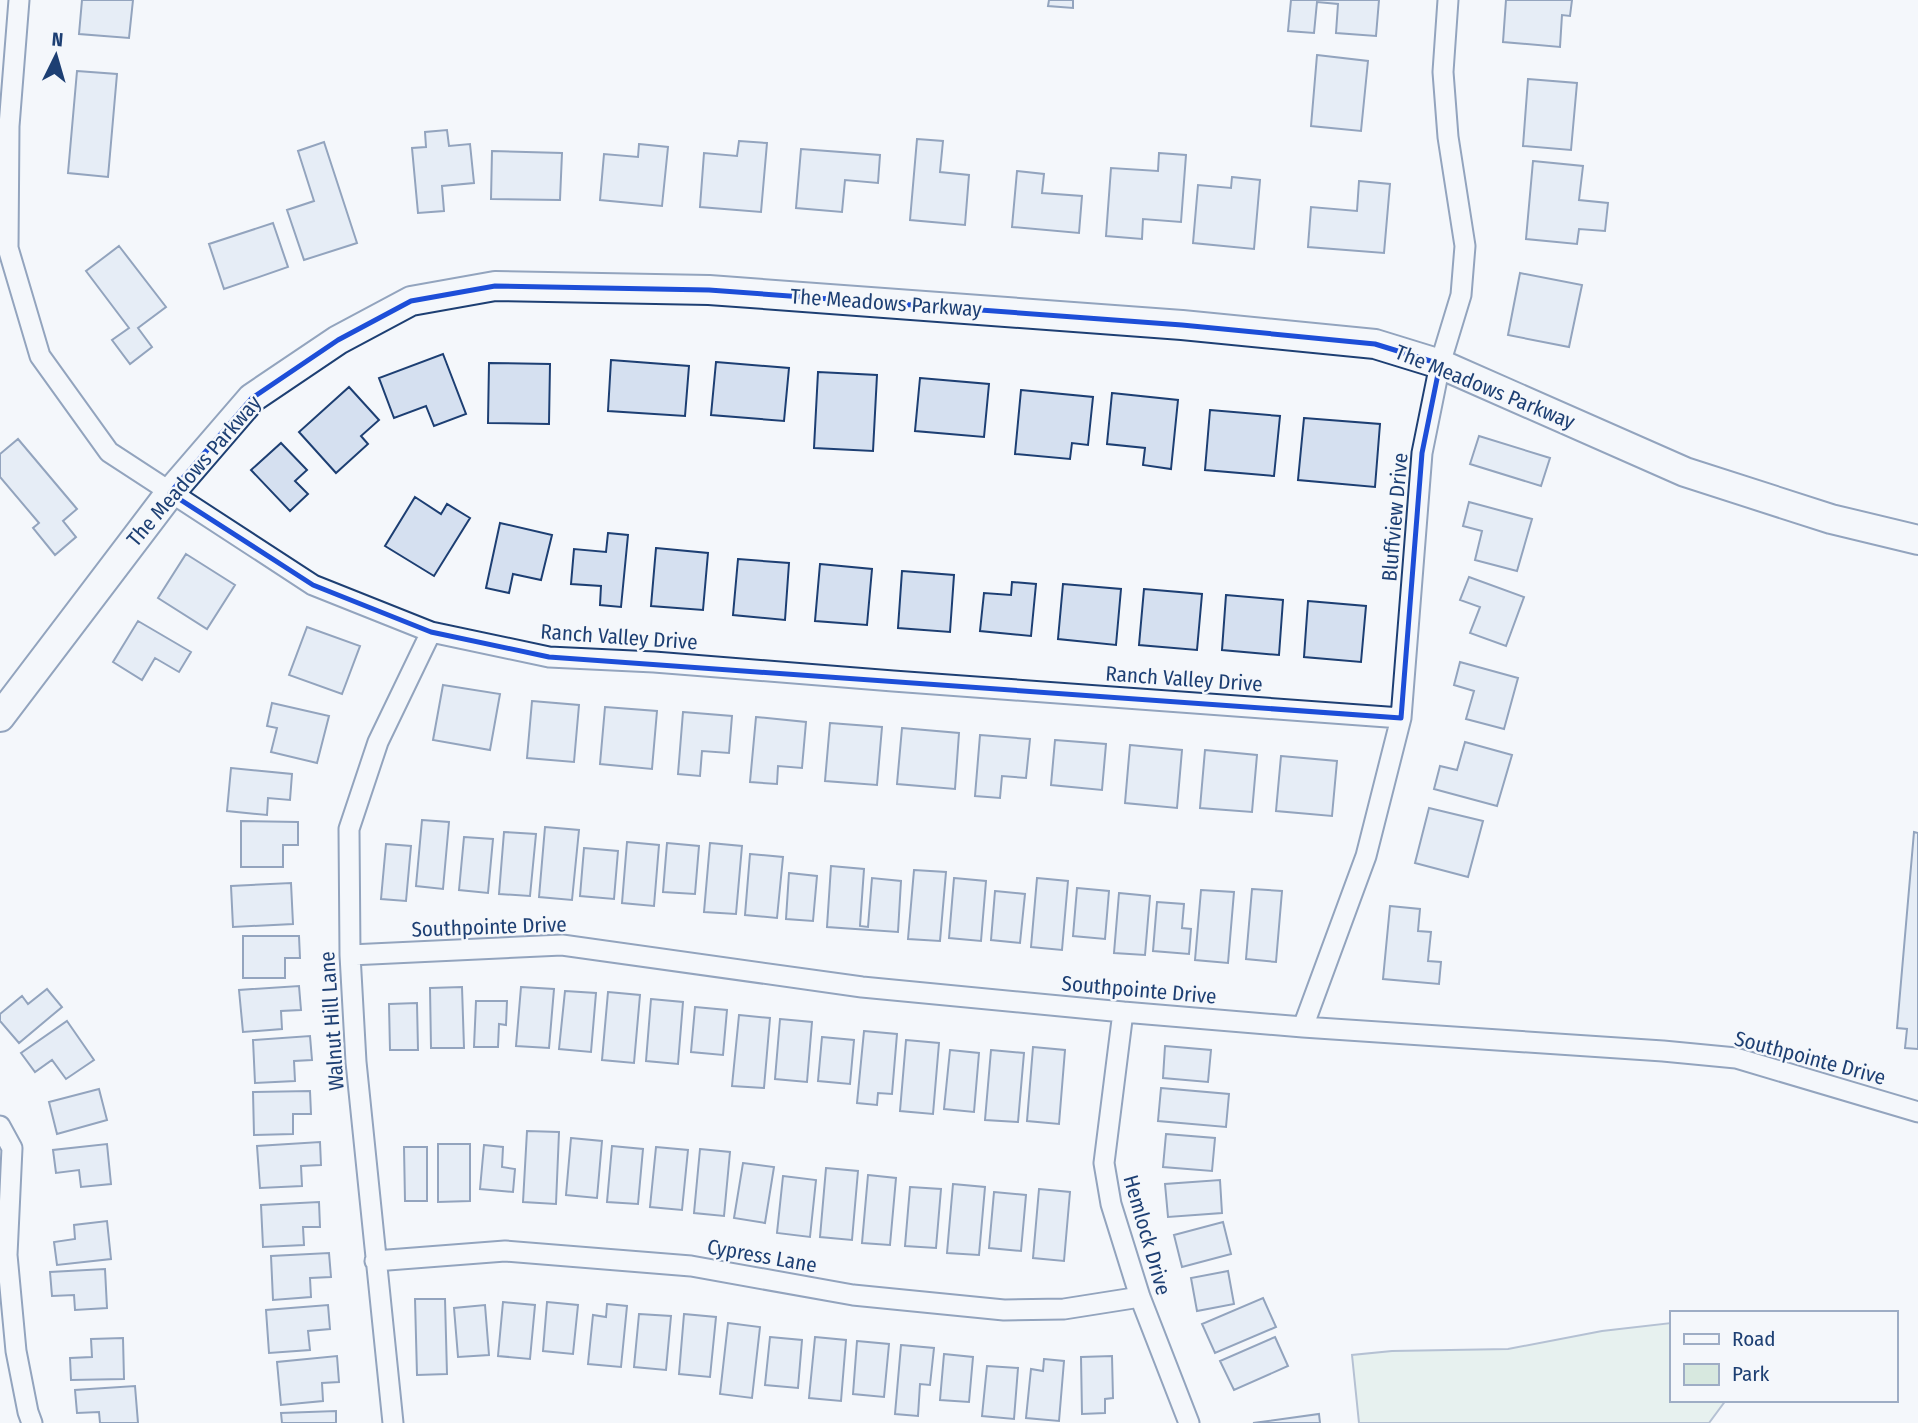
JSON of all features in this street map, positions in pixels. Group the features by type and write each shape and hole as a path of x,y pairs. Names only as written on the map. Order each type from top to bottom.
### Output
{"street":[{"name":"Ranch Valley Drive","path":"19,0 9,126 8,248 40,356 109,452 313,585 431,632 549,657 654,662 1401,718"},
{"name":"Bluffview Drive","path":"1303,1027 1366,856 1401,718 1422,453 1440,364 1461,295 1465,246 1448,137 1443,72 1448,0"},
{"name":"The Meadows Parkway","path":"0,717 170,493 252,398 338,340 411,301 495,286 709,290 1182,325 1375,344 1440,364 1685,472 1831,519 1918,540"},
{"name":"Walnut Hill Lane","path":"393,1423 356,1062 350,956 349,828 378,742 431,632"},
{"name":"Southpointe Drive","path":"350,956 562,945 862,987 1303,1027 1736,1058 1918,1112"},
{"name":"Hemlock Drive","path":"1123,1012 1104,1163 1111,1204 1140,1297 1189,1423"},
{"path":"0,1126 12,1148 7,1255 16,1351 32,1423"},
{"name":"Cypress Lane","path":"375,1261 505,1251 691,1266 853,1295 1003,1310 1064,1309 1140,1297"}],"highlighted area":[{"path":"495,286 709,290 1182,325 1375,344 1440,364 1422,453 1401,718 549,657 431,632 313,585 170,493 252,398 338,340 411,301"}],"green space":[{"path":"1670,1323 1670,1402 1725,1402 1709,1423 1359,1423 1352,1355 1392,1351 1508,1349 1602,1331"}],"building":[{"path":"82,0 133,0 129,38 79,34"},
{"path":"1049,0 1073,0 1073,8 1048,6"},
{"path":"1291,0 1379,0 1376,36 1336,33 1338,4 1317,2 1314,33 1288,31"},
{"path":"1506,0 1572,0 1570,16 1562,15 1560,47 1503,42"},
{"path":"1317,55 1368,61 1361,131 1311,126"},
{"path":"77,71 117,74 108,177 68,173"},
{"path":"1528,79 1577,83 1571,150 1523,146"},
{"path":"447,130 449,146 470,144 474,183 442,186 444,211 418,213 412,148 426,147 425,132"},
{"path":"917,139 943,141 940,172 969,175 965,225 910,220"},
{"path":"739,141 767,143 761,212 700,207 704,153 737,156"},
{"path":"324,142 357,243 304,260 287,210 314,201 298,151"},
{"path":"639,144 668,147 662,206 600,200 604,154 638,157"},
{"path":"801,149 880,155 878,183 845,180 842,212 796,208"},
{"path":"492,151 562,153 560,200 491,199"},
{"path":"1159,153 1186,155 1181,222 1143,219 1142,239 1106,236 1111,168 1158,171"},
{"path":"1533,161 1583,166 1579,200 1608,203 1605,231 1579,229 1577,244 1526,239"},
{"path":"1017,171 1044,174 1042,193 1082,196 1079,233 1012,227"},
{"path":"1232,177 1260,180 1254,249 1193,243 1198,185 1231,188"},
{"path":"1359,181 1390,184 1384,253 1308,247 1311,207 1357,211"},
{"path":"273,223 288,267 224,289 209,244"},
{"path":"119,246 166,307 138,328 152,347 130,364 112,340 129,328 86,271"},
{"path":"1520,273 1582,285 1569,347 1508,335"},
{"path":"443,354 466,414 434,426 426,406 394,418 379,378"},
{"path":"611,360 689,366 685,416 608,411"},
{"path":"716,362 789,368 784,421 711,415"},
{"path":"489,363 550,364 549,424 488,423"},
{"path":"818,372 877,375 873,451 814,448"},
{"path":"920,378 989,384 984,437 915,431"},
{"path":"349,387 379,420 361,436 368,444 336,473 299,432"},
{"path":"1021,390 1093,397 1088,445 1072,443 1070,459 1015,454"},
{"path":"1112,393 1178,400 1171,469 1143,465 1145,448 1107,444"},
{"path":"1210,410 1280,416 1274,476 1205,470"},
{"path":"1304,418 1380,424 1375,487 1298,480"},
{"path":"1479,436 1550,458 1541,486 1470,464"},
{"path":"18,439 77,509 63,521 76,537 55,555 33,528 39,523 0,477 0,454"},
{"path":"281,443 307,470 295,481 308,494 290,511 251,470"},
{"path":"415,497 441,514 447,504 470,518 434,576 385,546"},
{"path":"1469,502 1532,519 1517,571 1475,560 1482,531 1463,526"},
{"path":"500,523 552,535 541,580 513,574 509,593 486,588"},
{"path":"608,533 628,535 621,607 600,605 601,586 571,584 574,549 606,552"},
{"path":"656,548 708,553 703,610 651,606"},
{"path":"186,554 235,585 207,629 158,598"},
{"path":"738,559 789,563 785,620 733,615"},
{"path":"820,564 872,569 867,625 815,621"},
{"path":"902,571 954,575 950,632 898,628"},
{"path":"1469,577 1524,597 1506,646 1470,633 1480,607 1460,600"},
{"path":"1012,582 1036,584 1031,636 980,631 984,593 1011,595"},
{"path":"1063,584 1121,589 1116,645 1058,639"},
{"path":"1144,589 1202,594 1197,650 1139,645"},
{"path":"1226,595 1283,600 1279,655 1222,650"},
{"path":"1308,601 1366,606 1361,662 1304,657"},
{"path":"138,621 191,652 179,672 155,658 142,680 113,662"},
{"path":"307,627 360,646 342,694 289,675"},
{"path":"1460,662 1518,678 1504,729 1466,719 1474,691 1454,685"},
{"path":"443,685 500,694 490,750 433,740"},
{"path":"532,701 579,705 574,762 527,758"},
{"path":"272,703 329,716 317,763 271,752 277,728 267,726"},
{"path":"605,707 657,711 652,769 600,764"},
{"path":"683,712 732,716 729,753 702,751 700,776 678,774"},
{"path":"756,717 806,722 802,768 778,766 777,784 750,782"},
{"path":"830,723 882,727 877,785 825,781"},
{"path":"902,728 959,733 955,789 897,784"},
{"path":"980,735 1030,739 1026,778 1002,776 1000,798 975,796"},
{"path":"1055,740 1106,744 1102,790 1051,785"},
{"path":"1465,742 1512,755 1497,806 1434,789 1440,766 1457,770"},
{"path":"1130,745 1182,750 1177,808 1125,803"},
{"path":"1205,750 1257,755 1252,812 1200,808"},
{"path":"1281,756 1337,761 1332,816 1276,811"},
{"path":"231,768 292,774 290,800 268,798 267,815 227,811"},
{"path":"1429,808 1483,821 1468,877 1415,863"},
{"path":"422,820 449,822 443,889 416,886"},
{"path":"241,821 298,822 298,845 283,845 283,867 241,867"},
{"path":"545,827 579,830 572,900 539,897"},
{"path":"504,832 536,834 530,896 499,894"},
{"path":"1914,832 1918,833 1918,1049 1905,1048 1907,1029 1897,1028"},
{"path":"464,837 493,839 488,893 459,890"},
{"path":"627,842 659,845 654,906 622,903"},
{"path":"667,843 699,846 695,894 663,892"},
{"path":"710,843 742,846 736,914 704,912"},
{"path":"386,844 411,846 406,901 381,899"},
{"path":"584,848 618,851 614,899 580,896"},
{"path":"750,854 783,857 777,918 745,915"},
{"path":"831,866 864,869 860,926 868,927 872,878 901,881 898,932 827,927"},
{"path":"914,870 946,872 940,941 908,939"},
{"path":"789,873 817,876 813,921 786,919"},
{"path":"954,878 986,881 981,941 949,938"},
{"path":"1037,878 1068,881 1062,950 1031,947"},
{"path":"291,883 293,924 233,927 231,886"},
{"path":"1077,888 1109,891 1105,939 1073,936"},
{"path":"1252,889 1282,891 1276,962 1246,959"},
{"path":"1201,890 1234,892 1228,963 1195,960"},
{"path":"995,891 1025,894 1020,943 991,940"},
{"path":"1119,893 1150,896 1145,955 1114,953"},
{"path":"1157,902 1184,904 1182,928 1191,929 1189,954 1153,951"},
{"path":"1390,906 1420,909 1418,931 1431,932 1428,961 1441,962 1439,984 1383,979"},
{"path":"243,936 299,936 300,958 285,958 285,978 243,978"},
{"path":"299,986 301,1010 281,1011 282,1029 243,1032 239,990"},
{"path":"462,987 464,1048 431,1048 430,988"},
{"path":"521,987 554,989 549,1048 516,1046"},
{"path":"47,989 62,1007 19,1043 0,1021 0,1014 22,996 28,1004"},
{"path":"565,991 596,993 591,1052 559,1049"},
{"path":"608,992 640,995 634,1063 602,1060"},
{"path":"651,999 683,1002 678,1064 646,1061"},
{"path":"476,1001 507,1001 506,1025 499,1024 498,1047 474,1047"},
{"path":"417,1003 418,1050 390,1050 389,1004"},
{"path":"695,1007 727,1010 723,1055 691,1052"},
{"path":"739,1015 770,1018 764,1088 732,1086"},
{"path":"780,1019 812,1022 807,1082 775,1079"},
{"path":"67,1021 94,1060 66,1079 52,1060 35,1072 21,1053"},
{"path":"864,1031 897,1034 892,1094 878,1093 877,1105 857,1103"},
{"path":"310,1036 312,1060 294,1061 295,1081 255,1083 253,1040"},
{"path":"822,1037 854,1040 850,1084 818,1081"},
{"path":"906,1040 939,1043 933,1114 900,1111"},
{"path":"1165,1046 1211,1050 1208,1082 1163,1078"},
{"path":"1033,1047 1065,1050 1059,1124 1027,1121"},
{"path":"950,1050 979,1053 974,1112 944,1109"},
{"path":"991,1050 1024,1053 1018,1122 985,1120"},
{"path":"1161,1088 1229,1094 1226,1127 1158,1121"},
{"path":"99,1089 107,1120 57,1134 49,1102"},
{"path":"310,1091 311,1114 293,1114 293,1134 254,1135 253,1092"},
{"path":"527,1131 559,1132 556,1204 523,1202"},
{"path":"1166,1134 1215,1138 1212,1171 1163,1167"},
{"path":"571,1138 602,1141 597,1198 566,1195"},
{"path":"320,1142 321,1165 301,1166 302,1186 260,1188 257,1146"},
{"path":"107,1144 111,1184 81,1187 79,1170 56,1173 53,1150"},
{"path":"438,1144 470,1144 470,1201 438,1202"},
{"path":"484,1145 503,1147 502,1167 515,1169 513,1192 480,1189"},
{"path":"612,1146 643,1149 638,1204 607,1202"},
{"path":"404,1147 427,1147 427,1201 405,1201"},
{"path":"656,1147 688,1150 682,1210 650,1207"},
{"path":"700,1149 730,1152 724,1216 694,1213"},
{"path":"743,1163 774,1167 765,1223 734,1218"},
{"path":"826,1168 858,1171 852,1240 820,1237"},
{"path":"868,1175 896,1178 890,1245 862,1243"},
{"path":"783,1176 816,1180 810,1237 777,1233"},
{"path":"1220,1180 1222,1213 1168,1217 1165,1184"},
{"path":"953,1184 985,1187 979,1255 947,1253"},
{"path":"910,1187 941,1189 936,1248 905,1246"},
{"path":"1039,1189 1070,1192 1064,1261 1033,1258"},
{"path":"994,1192 1026,1195 1021,1251 989,1248"},
{"path":"319,1202 320,1227 303,1227 304,1245 263,1247 261,1205"},
{"path":"107,1221 111,1259 57,1265 54,1242 75,1239 74,1225"},
{"path":"1223,1222 1231,1254 1182,1267 1174,1235"},
{"path":"329,1253 331,1277 310,1278 311,1297 273,1300 271,1256"},
{"path":"105,1269 107,1308 75,1310 74,1295 52,1296 50,1272"},
{"path":"1228,1271 1234,1304 1197,1311 1191,1278"},
{"path":"1263,1298 1276,1327 1215,1353 1202,1324"},
{"path":"415,1299 445,1299 447,1374 417,1375"},
{"path":"503,1302 535,1305 530,1359 498,1356"},
{"path":"547,1302 578,1305 573,1354 543,1351"},
{"path":"607,1304 627,1306 621,1367 588,1364 593,1315 606,1317"},
{"path":"328,1305 330,1329 308,1331 310,1350 269,1353 266,1310"},
{"path":"485,1305 489,1355 458,1357 454,1308"},
{"path":"639,1314 671,1316 666,1370 634,1367"},
{"path":"684,1314 716,1317 710,1377 679,1374"},
{"path":"728,1323 760,1327 752,1398 720,1394"},
{"path":"770,1337 802,1340 798,1388 765,1385"},
{"path":"815,1337 846,1340 841,1401 809,1398"},
{"path":"1275,1337 1288,1366 1234,1390 1220,1361"},
{"path":"123,1338 124,1379 71,1380 70,1358 92,1357 91,1339"},
{"path":"857,1341 889,1344 884,1397 853,1394"},
{"path":"901,1345 934,1348 930,1385 920,1384 918,1416 895,1414"},
{"path":"944,1354 973,1357 969,1402 940,1400"},
{"path":"337,1356 339,1382 322,1383 323,1401 281,1405 277,1362"},
{"path":"1112,1356 1113,1398 1105,1399 1105,1413 1082,1414 1081,1357"},
{"path":"1044,1359 1064,1361 1059,1421 1026,1418 1031,1369 1043,1371"},
{"path":"987,1366 1018,1368 1014,1419 982,1416"},
{"path":"135,1386 138,1423 100,1423 99,1412 77,1413 75,1390"},
{"path":"336,1411 336,1423 282,1423 281,1413"},
{"path":"1319,1414 1320,1423 1253,1423"}]}
